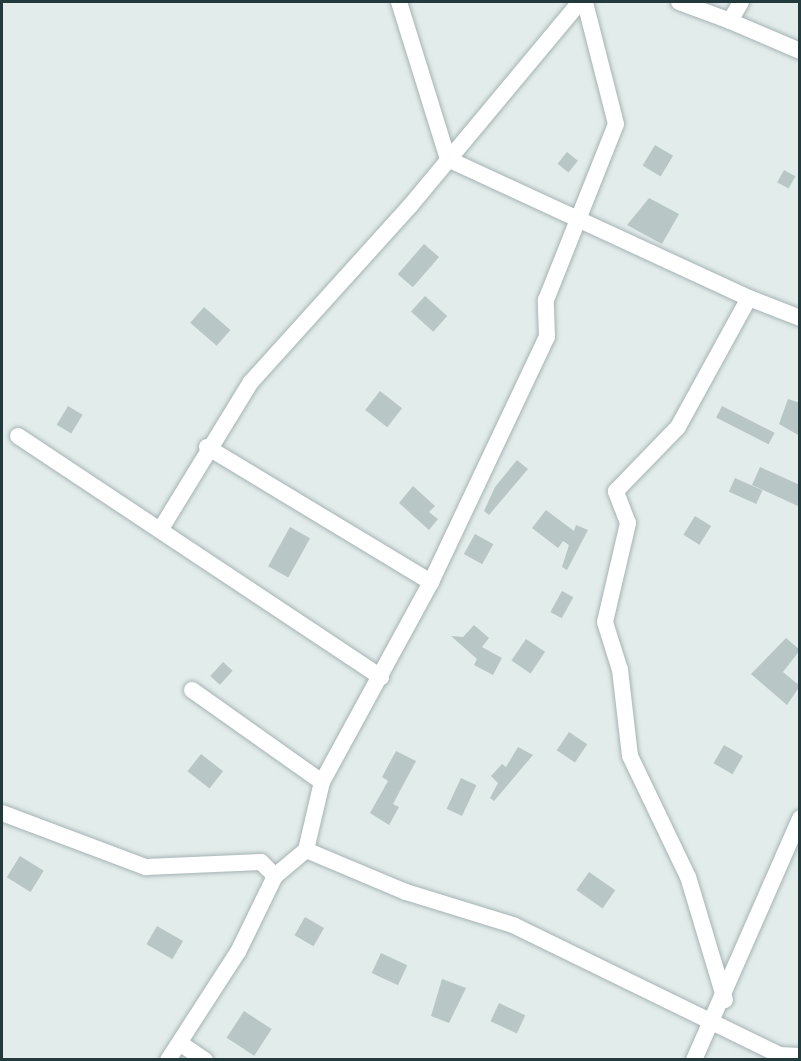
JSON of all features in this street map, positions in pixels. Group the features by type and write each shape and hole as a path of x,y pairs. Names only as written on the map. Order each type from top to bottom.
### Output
{"street":[{"path":"399,2 448,159 749,298 800,318"},
{"path":"162,527 207,447 251,382 583,2"},
{"path":"168,1059 181,1044 238,952 275,876 306,850 322,782 431,582 547,337 546,300 616,124 583,2"},
{"path":"679,2 800,51"},
{"path":"730,21 741,2"},
{"path":"724,1000 688,877 630,756 620,670 605,622 628,523 616,491 678,427 749,298"},
{"path":"18,436 162,527 381,677"},
{"path":"207,447 431,582"},
{"path":"192,690 322,782"},
{"path":"2,813 146,867 261,862 275,876"},
{"path":"694,1059 724,1000 800,818"},
{"path":"306,850 406,892 513,925 779,1055 800,1056"},
{"path":"181,1044 206,1059"}],"building":[{"path":"655,145 673,156 661,176 643,166"},
{"path":"567,152 578,161 568,172 558,164"},
{"path":"784,170 795,176 789,189 777,182"},
{"path":"649,198 679,214 662,244 627,225"},
{"path":"424,244 439,257 413,287 398,274"},
{"path":"425,296 447,316 433,332 411,312"},
{"path":"204,307 230,330 217,346 190,323"},
{"path":"380,391 402,408 387,427 365,410"},
{"path":"788,399 800,403 800,436 779,424"},
{"path":"68,406 83,415 71,434 57,425"},
{"path":"722,406 775,433 769,444 716,418"},
{"path":"517,460 528,469 489,515 484,511 495,487"},
{"path":"760,467 800,485 800,507 752,485"},
{"path":"735,478 762,490 756,504 729,492"},
{"path":"413,486 435,506 429,512 438,519 429,530 399,503"},
{"path":"546,510 574,531 576,525 588,530 567,570 562,567 569,545 563,541 558,548 532,528"},
{"path":"695,516 711,526 699,545 683,535"},
{"path":"290,527 310,538 288,578 268,566"},
{"path":"475,534 493,544 482,564 464,554"},
{"path":"562,591 573,597 562,618 550,612"},
{"path":"474,625 489,638 482,647 502,658 493,675 474,665 477,659 451,636 463,637"},
{"path":"786,638 800,650 783,672 800,686 787,705 751,674"},
{"path":"526,639 545,652 531,673 511,661"},
{"path":"223,662 233,671 220,685 210,676"},
{"path":"569,732 587,744 575,763 557,750"},
{"path":"724,745 743,756 733,774 714,763"},
{"path":"518,747 533,755 494,801 490,798 498,783 491,776 502,764 506,767"},
{"path":"396,751 416,761 393,804 399,807 389,825 370,813 388,781 382,777"},
{"path":"201,754 223,771 210,789 187,771"},
{"path":"461,778 476,785 462,816 447,809"},
{"path":"20,856 44,871 30,892 7,877"},
{"path":"589,872 615,890 603,908 576,890"},
{"path":"305,917 324,928 314,946 294,935"},
{"path":"157,926 183,941 172,959 146,944"},
{"path":"381,953 407,965 398,985 372,973"},
{"path":"442,979 466,988 449,1023 431,1016"},
{"path":"499,1003 525,1015 517,1033 491,1021"},
{"path":"244,1011 272,1029 254,1056 227,1038"}]}
